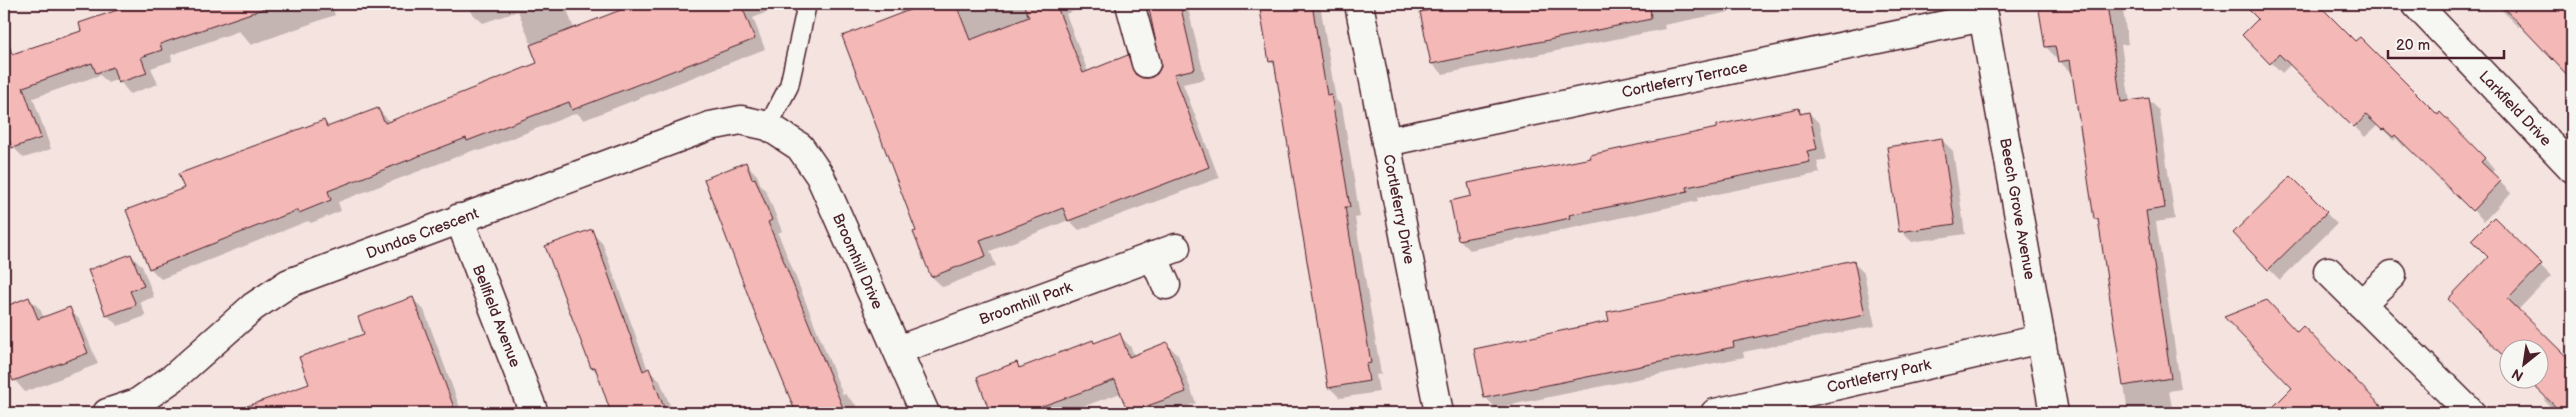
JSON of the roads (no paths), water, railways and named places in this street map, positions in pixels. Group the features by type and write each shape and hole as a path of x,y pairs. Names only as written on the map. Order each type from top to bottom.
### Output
{"street":[{"path":"1130,4 1146,63"},
{"name":"Cortleferry Drive","path":"1359,4 1439,413"},
{"name":"Larkfield Drive","path":"2416,4 2572,168"},
{"name":"Cortleferry Terrace","path":"1386,142 1982,10"},
{"name":"Beech Grove Avenue","path":"1982,10 2054,413"},
{"name":"Dundas Crescent","path":"107,413 137,403 174,378 253,307 289,283 459,218 710,126 741,120 768,126"},
{"name":"Broomhill Drive","path":"768,126 800,147 820,176 925,413"},
{"name":"Bellfield Avenue","path":"459,218 534,413"},
{"name":"Broomhill Park","path":"898,350 1164,252 1166,284"},
{"path":"2328,271 2471,413"},
{"path":"2361,304 2392,275"},
{"name":"Cortleferry Park","path":"1715,413 2041,338"}],"lane":[{"path":"768,126 788,86 806,4"}]}
